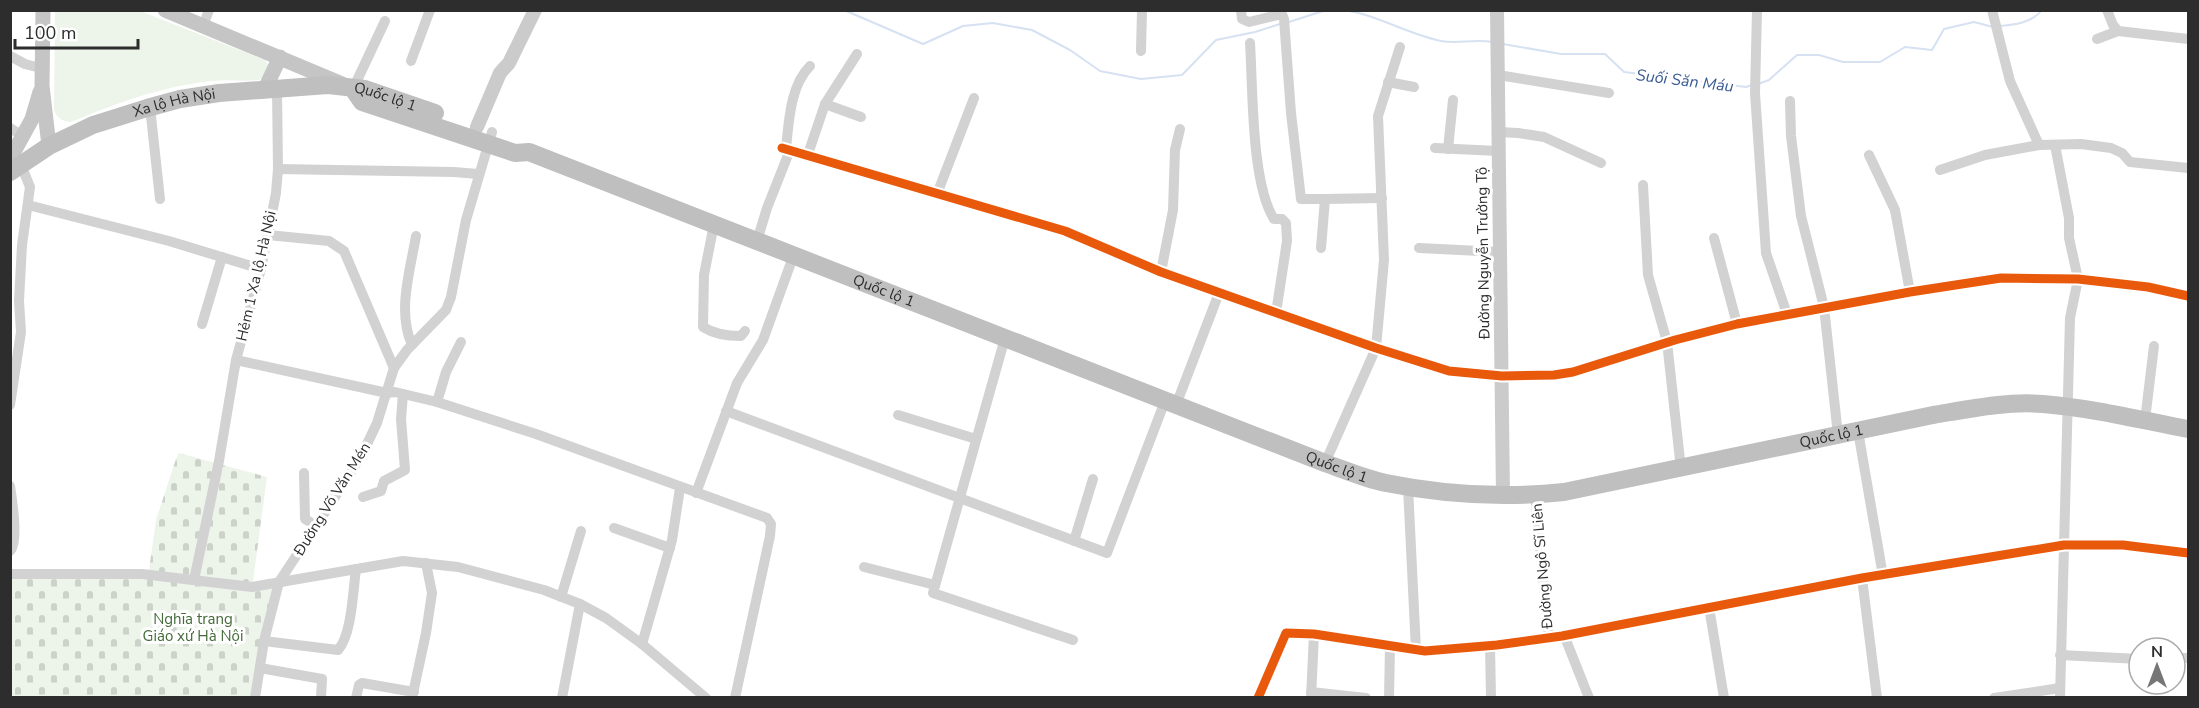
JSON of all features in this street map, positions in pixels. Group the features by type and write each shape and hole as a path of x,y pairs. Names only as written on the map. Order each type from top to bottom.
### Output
{"highway":[{"name":"Xa lộ Hà Nội","path":"14,166 93,125 180,99 219,93 328,85 352,89"},
{"name":"Quốc lộ 1","path":"352,89 362,102 482,135 515,153 529,152 1170,403 1325,463 1384,483 1503,496 1564,492 1981,407 2041,404 2188,429"}],"main road":[{"path":"165,10 352,89"},
{"path":"482,135 500,73 509,63 535,10"},
{"name":"Đường Nguyễn Trường Tộ","path":"1497,10 1503,496"},
{"path":"14,166 17,132 32,119 42,86 44,69 42,12"},
{"path":"271,90 280,57"},
{"path":"42,86 49,146"}],"street":[{"path":"203,26 209,10"},
{"path":"411,61 430,10"},
{"path":"1141,51 1142,10"},
{"path":"1241,10 1242,19 1249,22 1285,18 1291,113 1301,200 1382,198"},
{"path":"1756,10 1755,93 1767,253 1787,315"},
{"path":"2107,10 2118,31"},
{"path":"352,89 385,21"},
{"path":"1995,21 2010,81 2039,145"},
{"path":"2097,39 2118,31 2188,39"},
{"path":"1250,44 1258,169 1269,211 1274,219 1282,219 1286,223 1287,242 1276,313"},
{"path":"1325,463 1376,348 1384,260 1378,116 1400,47"},
{"path":"808,154 825,104 857,54"},
{"path":"10,56 24,64 44,69"},
{"path":"757,241 786,149 797,86 802,74 810,66"},
{"path":"1498,75 1609,93"},
{"path":"1388,82 1414,87"},
{"name":"Hẻm 1 Xa lộ Hà Nội","path":"194,580 219,461 236,360 268,235 278,169 271,90"},
{"path":"938,194 974,98"},
{"path":"1448,149 1453,100"},
{"path":"1790,101 1791,136 1801,216 1824,307 1838,435"},
{"path":"825,104 861,117"},
{"path":"150,107 160,200"},
{"path":"1161,272 1173,210 1176,178 1174,156 1180,129"},
{"path":"1498,132 1544,137 1601,163"},
{"name":"Đường Võ Văn Mén","path":"255,698 264,641 279,582 352,471 368,442 394,368 412,345 446,310 451,297 466,219 478,174 482,135"},
{"path":"1940,170 1984,155 2039,145 2081,144 2111,148 2122,153 2130,162 2188,168"},
{"path":"1994,698 2060,693 2070,318 2078,279 2055,145"},
{"path":"1435,148 1498,152"},
{"path":"786,149 1065,231 1161,272 1376,348 1449,371 1502,376 1554,375 1573,372 1667,342 1737,324 1910,292 2001,278 2078,279 2148,287 2188,296"},
{"path":"1869,154 1895,210 1910,292"},
{"path":"10,405 21,332 19,301 22,245 30,187 14,166"},
{"path":"278,169 478,174"},
{"path":"1643,185 1648,275 1667,342 1681,469"},
{"path":"1321,248 1325,200"},
{"path":"28,205 169,241 261,269"},
{"path":"714,224 704,275 703,327 712,332 732,336 741,336 745,331"},
{"path":"268,235 329,241 344,251 394,368"},
{"path":"412,345 406,332 405,318 416,236"},
{"path":"1714,238 1737,324"},
{"path":"1419,248 1500,252"},
{"path":"202,324 222,257"},
{"path":"696,493 737,383 763,340 794,257"},
{"path":"726,411 1107,553 1170,403 1220,293"},
{"path":"1005,338 933,594 1073,640"},
{"path":"437,402 446,372 461,342"},
{"path":"2145,420 2154,346"},
{"path":"236,360 437,402 536,434 767,518 771,524 735,698"},
{"path":"363,497 381,490 384,481 405,470 401,419 403,394"},
{"path":"898,415 976,439"},
{"path":"1858,431 1883,576"},
{"path":"304,474 305,519 315,525"},
{"path":"1074,541 1093,479"},
{"path":"10,486 15,538 14,548 10,551"},
{"path":"1408,487 1416,650"},
{"path":"642,644 670,548 680,488"},
{"name":"Đường Ngô Sĩ Liên","path":"1535,494 1549,637"},
{"path":"614,528 670,548"},
{"path":"561,597 581,531"},
{"path":"1258,698 1286,633 1314,634 1425,651 1564,635 1862,578 2064,545 2123,545 2188,553"},
{"path":"10,573 142,574 252,587 403,561 458,567 544,590 580,604 606,618 642,644 706,698"},
{"path":"356,698 359,685 362,684 413,694 432,593 426,563"},
{"path":"864,567 935,585"},
{"path":"264,641 338,650 344,642 347,629 356,569"},
{"path":"1862,578 1877,698"},
{"path":"562,698 580,604"},
{"path":"1709,608 1724,698"},
{"path":"1314,634 1311,695 1366,698"},
{"name":"Đường Ngô Sĩ Liên","path":"1564,635 1589,698"},
{"path":"1490,645 1491,698"},
{"path":"1389,698 1390,646"},
{"path":"2060,655 2127,658"},
{"path":"260,668 322,679 321,698"}],"green space":[{"path":"55,11 140,11 265,60 268,65 263,77 259,80 218,80 194,83 123,102 71,122 65,121 54,110"},
{"name":"Nghĩa trang Giáo xứ Hà Nội","path":"179,453 267,477 252,589 275,586 251,697 11,697 10,577 148,577 156,520"}],"waterway":[{"name":"Suối Săn Máu","path":"844,10 923,44 963,26 993,23 1032,30 1070,50 1100,71 1141,79 1182,75 1216,40 1280,24"},
{"name":"Suối Săn Máu","path":"1289,22 1326,10"},
{"name":"Suối Săn Máu","path":"1343,10 1441,41 1492,42"},
{"name":"Suối Săn Máu","path":"1998,26 2028,21 2042,10"},
{"name":"Suối Săn Máu","path":"1758,84 1769,80 1797,55 1819,55 1843,62 1880,62 1905,47 1932,50 1944,29 1974,22 1993,27"},
{"name":"Suối Săn Máu","path":"1503,44 1561,54 1605,54 1624,72 1746,87 1752,85"}],"cycle path":[{"path":"782,148 1065,231 1161,272 1376,348 1449,371 1502,376 1554,375 1573,372 1675,340 1737,324 1910,292 2001,278 2078,279 2148,287 2188,296"},
{"path":"1258,698 1286,633 1314,634 1425,651 1497,645 1562,636 1862,578 2064,545 2123,545 2188,553"}]}
